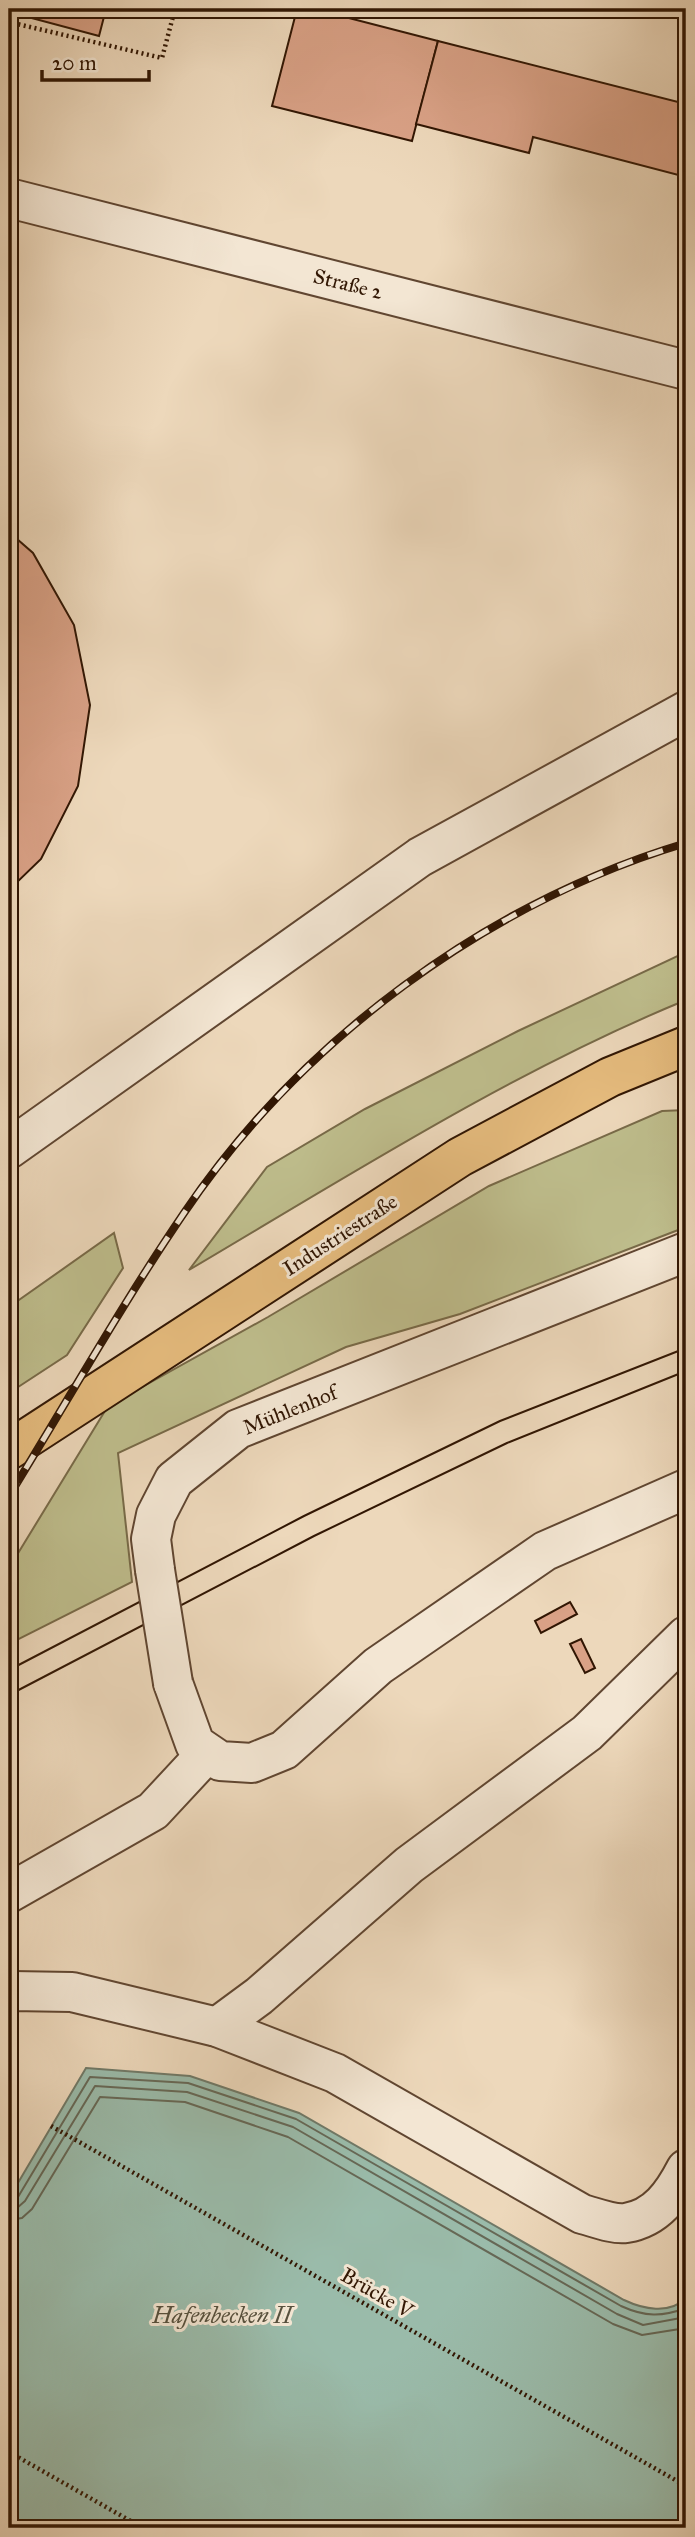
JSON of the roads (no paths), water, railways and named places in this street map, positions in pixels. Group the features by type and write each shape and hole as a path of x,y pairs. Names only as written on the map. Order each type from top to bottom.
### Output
{"main road":[{"name":"Industriestraße","path":"9,1450 460,1157 610,1077 686,1046"}],"street":[{"name":"Straße 2","path":"9,198 686,370"},
{"path":"9,1149 420,857 686,711"},
{"name":"Mühlenhof","path":"206,1754 195,1744 173,1683 151,1539 174,1480 238,1429 686,1252"},
{"path":"9,1893 153,1811 206,1754 220,1761 252,1763 284,1750 378,1666 545,1551 686,1489"},
{"path":"217,2027 269,1987 409,1865 587,1733 686,1636"},
{"path":"9,1993 72,1992 217,2027 335,2073 582,2214 625,2224 656,2210 671,2197 686,2169"}],"water":[{"name":"Hafenbecken II","path":"86,2068 190,2076 299,2113 624,2300 656,2309 672,2307 686,2298 686,2528 9,2528 9,2198"}],"tram line":[{"path":"9,1670 304,1516 500,1421 686,1348"},
{"path":"9,1695 314,1536 507,1443 686,1371"}],"railway":[{"path":"9,1496 184,1213 231,1150 284,1091 342,1036 404,986 470,941 540,902 612,869 686,843"}]}
